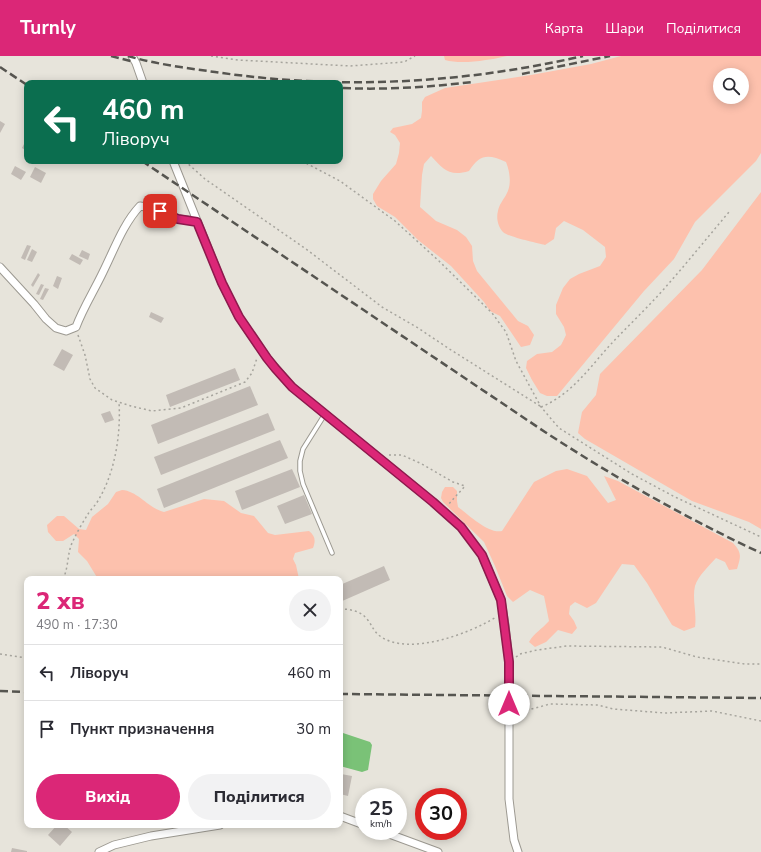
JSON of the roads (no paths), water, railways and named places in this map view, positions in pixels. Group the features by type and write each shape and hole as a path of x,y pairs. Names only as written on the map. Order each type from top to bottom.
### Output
{"street":[{"path":"132,56 142,80"},
{"path":"174,164 222,283 239,317 262,351 292,387 444,511 461,527 482,555 501,600 509,662 509,799 514,840 518,852"},
{"path":"0,267 46,319 56,328 66,331 76,327 118,241 133,214 140,206 151,208 178,219 197,222"},
{"path":"343,817 355,822"},
{"path":"99,852 114,845 151,836 201,828"},
{"path":"405,840 438,852"}],"lane":[{"path":"325,414 303,449 300,461 300,471 303,484 332,553"}],"railway":[{"path":"111,56 134,62"},
{"path":"128,56 171,66 261,78 292,80"},
{"path":"343,82 399,81 446,78 492,73 583,56"},
{"path":"522,74 610,56"},
{"path":"0,67 24,83"},
{"path":"343,88 408,88 472,82"},
{"path":"146,164 571,449 678,511 761,553"},
{"path":"0,691 24,692"},
{"path":"343,694 761,698"}]}
